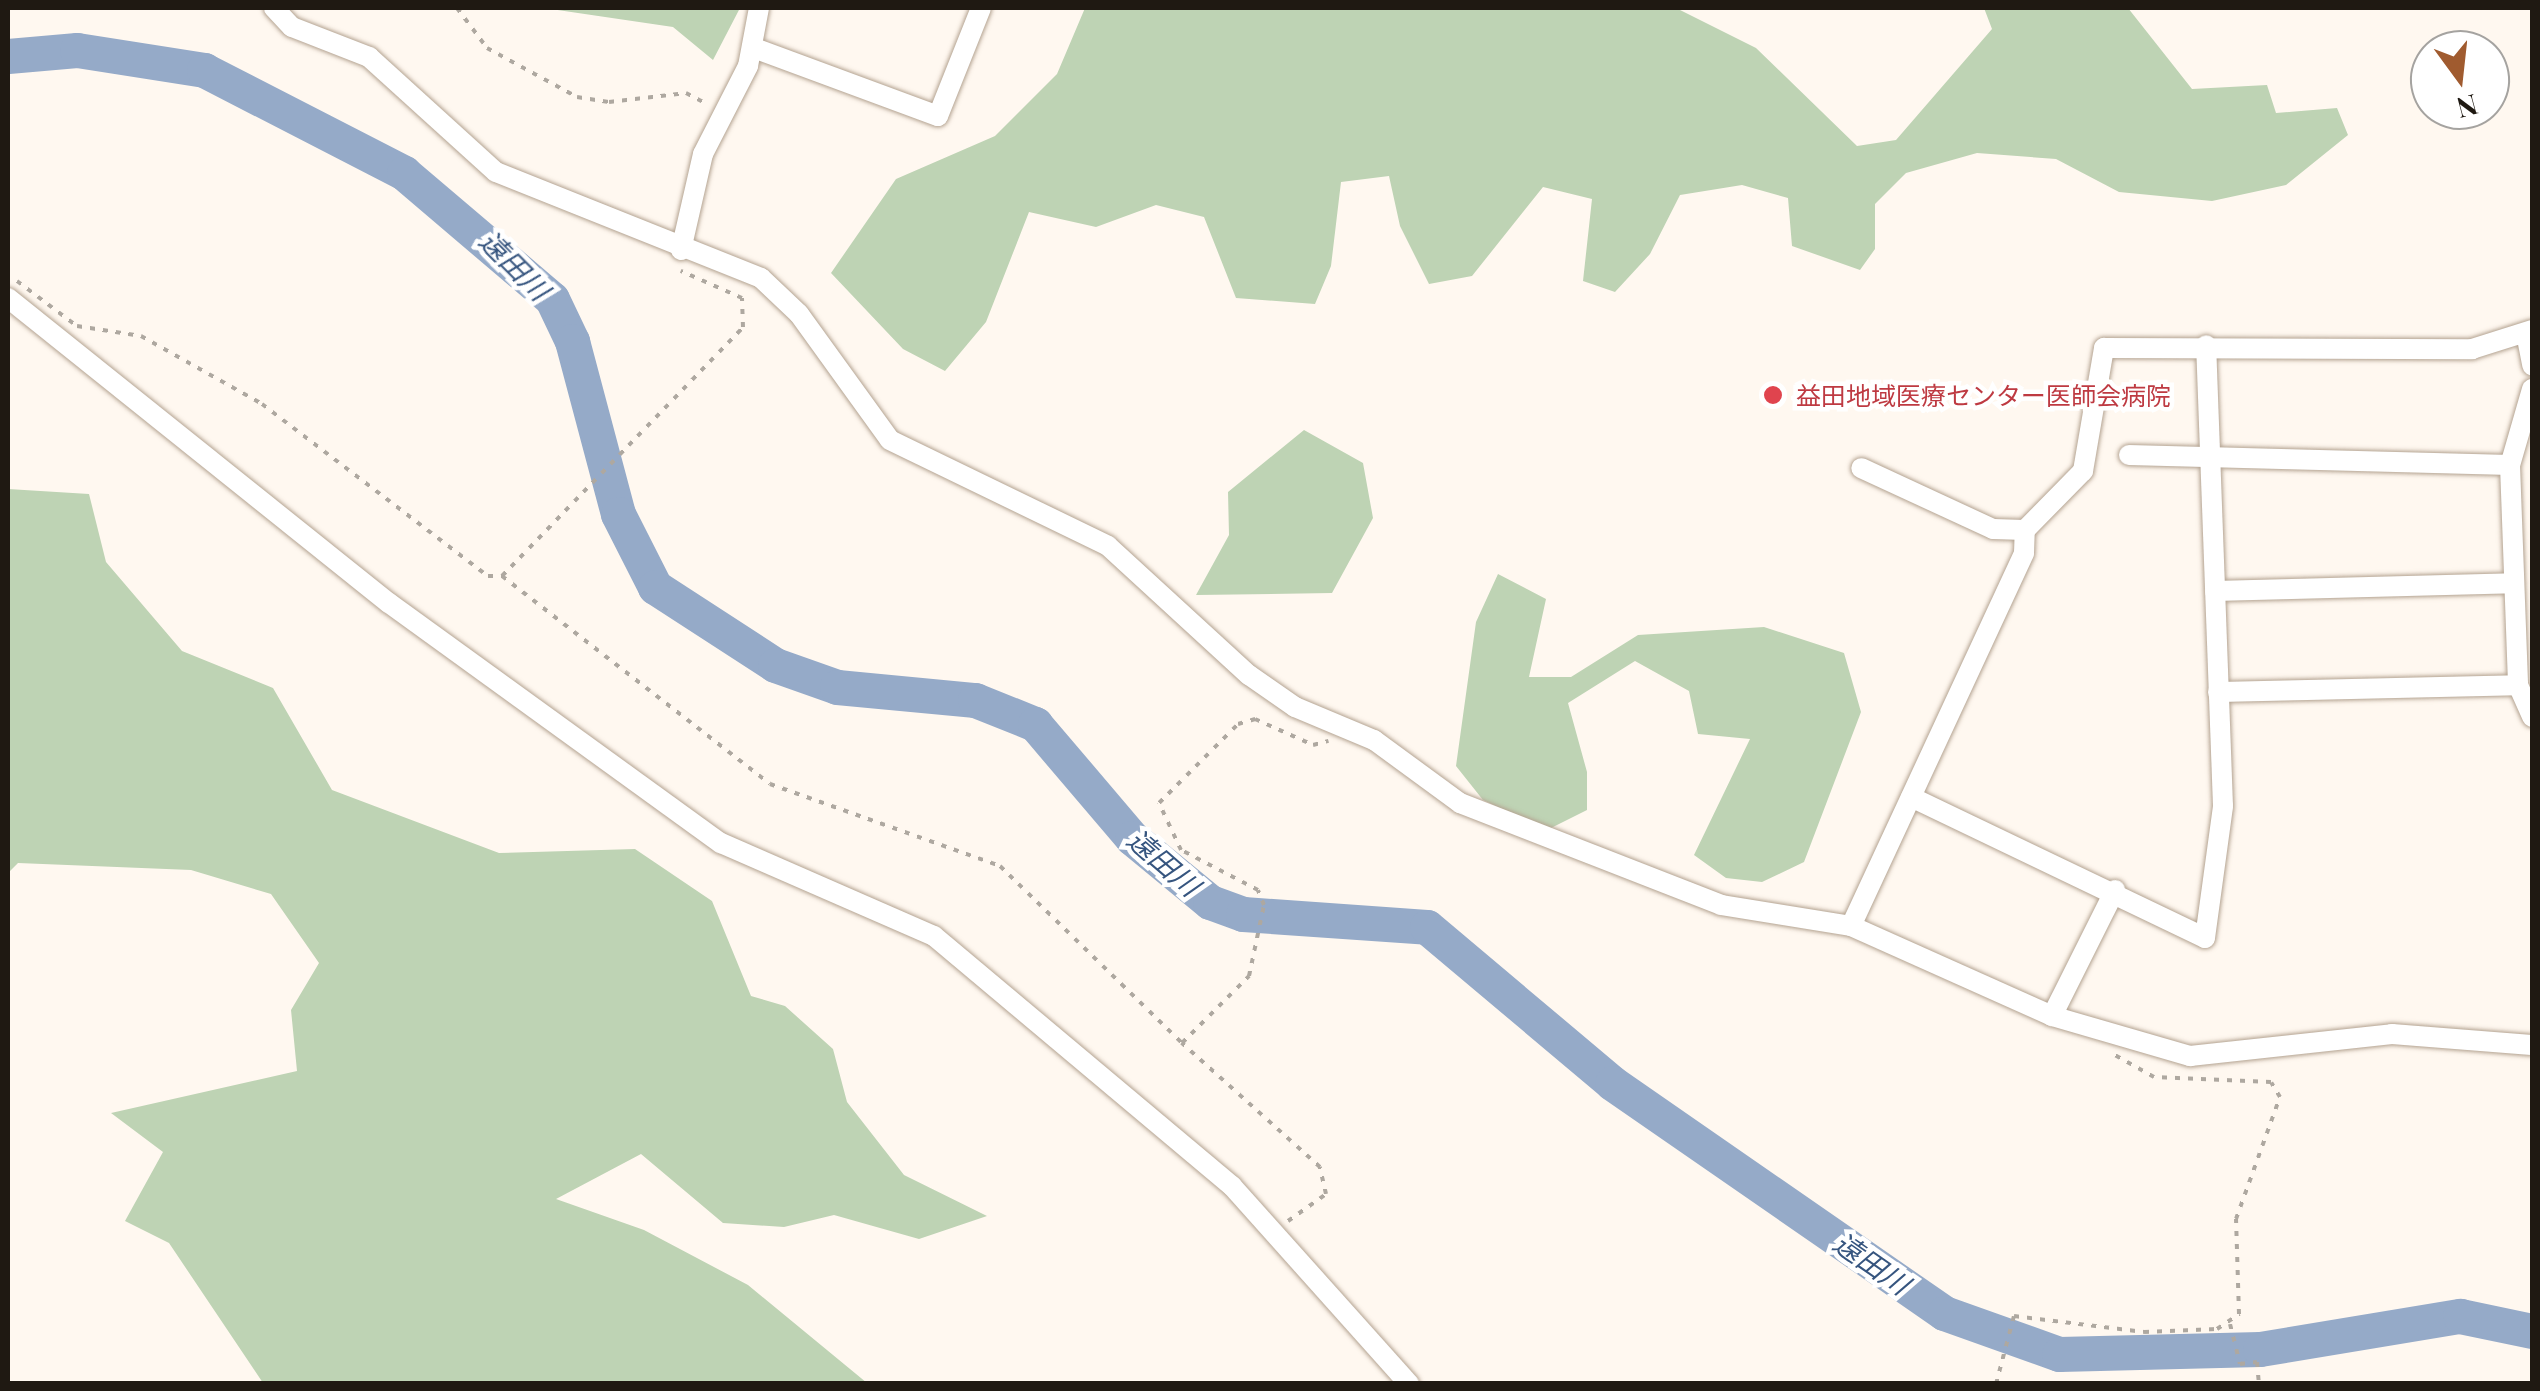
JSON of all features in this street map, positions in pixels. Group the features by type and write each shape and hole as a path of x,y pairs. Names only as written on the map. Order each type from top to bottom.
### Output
{"street":[{"path":"274,8 292,27 370,58 496,172 681,250 761,278 799,314 890,440 1108,546 1248,675 1342,728 1460,804 1721,905 1851,926 2052,1016 2122,1040 2190,1056 2392,1034 2532,1045"},
{"path":"681,250 721,112 754,48 759,8"},
{"path":"754,48 938,116 982,8"},
{"path":"15,305 389,602 721,844 934,936 1232,1186 1409,1384"},
{"path":"1851,926 2024,553 2025,530 2083,470 2104,348 2206,345 2472,349 2529,331 2532,365"},
{"path":"1911,797 2115,890 2205,938 2221,858 2206,345"},
{"path":"2532,390 2510,465 2518,686 2532,717"},
{"path":"2129,455 2510,465"},
{"path":"1860,468 1993,528 2025,530"},
{"path":"2215,592 2514,582"},
{"path":"2218,692 2518,686"},
{"path":"2052,1016 2115,890"}],"path":[{"path":"456,8 486,48 577,96 609,102 686,93 721,112"},
{"path":"502,576 743,327 742,298 681,272 681,250"},
{"path":"8,282 26,280 76,326 141,336 262,404 488,576 502,576 770,784 1000,866 1327,1182 1326,1194 1272,1233"},
{"path":"1182,1042 1250,976 1264,905 1258,890 1182,850 1159,804 1238,724 1256,719 1313,745 1342,728"},
{"path":"1996,1384 2014,1316 2144,1332 2230,1324 2238,1314 2236,1218 2280,1097 2271,1082 2154,1077 2120,1062 2112,1050 2122,1040"},
{"path":"2230,1324 2240,1364 2256,1362 2259,1384"}],"green space":[{"path":"544,8 740,8 713,60 673,27"},
{"path":"1085,8 1676,8 1756,48 1857,146 1896,140 1992,29 1984,8 2128,8 2192,89 2267,85 2276,113 2337,108 2348,135 2286,185 2212,201 2119,192 2056,159 1977,153 1906,173 1875,204 1875,249 1860,270 1792,246 1788,198 1742,185 1680,195 1650,254 1615,292 1583,281 1592,199 1543,187 1472,276 1429,284 1400,226 1389,176 1341,182 1331,266 1315,304 1236,298 1204,217 1156,205 1096,227 1029,212 986,322 945,371 903,349 831,273 896,179 995,136 1057,74"},
{"path":"1304,430 1363,463 1373,518 1332,593 1196,595 1229,535 1228,492"},
{"path":"8,489 89,494 106,562 182,651 273,688 332,790 499,853 635,849 712,901 751,996 785,1006 833,1049 847,1102 904,1175 987,1216 919,1239 834,1215 784,1227 723,1223 641,1154 556,1199 644,1230 748,1285 867,1383 263,1383 169,1243 125,1221 163,1152 111,1113 297,1071 291,1010 319,963 271,894 191,870 18,863 8,873"},
{"path":"1498,574 1546,599 1529,677 1571,677 1638,635 1764,627 1844,653 1861,712 1804,862 1762,882 1726,878 1694,855 1750,739 1698,734 1689,691 1635,661 1568,703 1587,772 1587,810 1547,830 1483,800 1456,766 1476,622"}],"waterway":[{"name":"遠田川","path":"8,56 77,50 204,70 404,173 552,299 572,341 618,514 655,587 775,665 837,687 975,700 1035,724 1132,838 1210,902 1243,914 1427,927 1612,1083 1944,1313 2059,1354 2260,1349 2460,1316 2532,1331"}],"place":[{"name":"益田地域医療センター医師会病院","path":"1773,395"}]}
